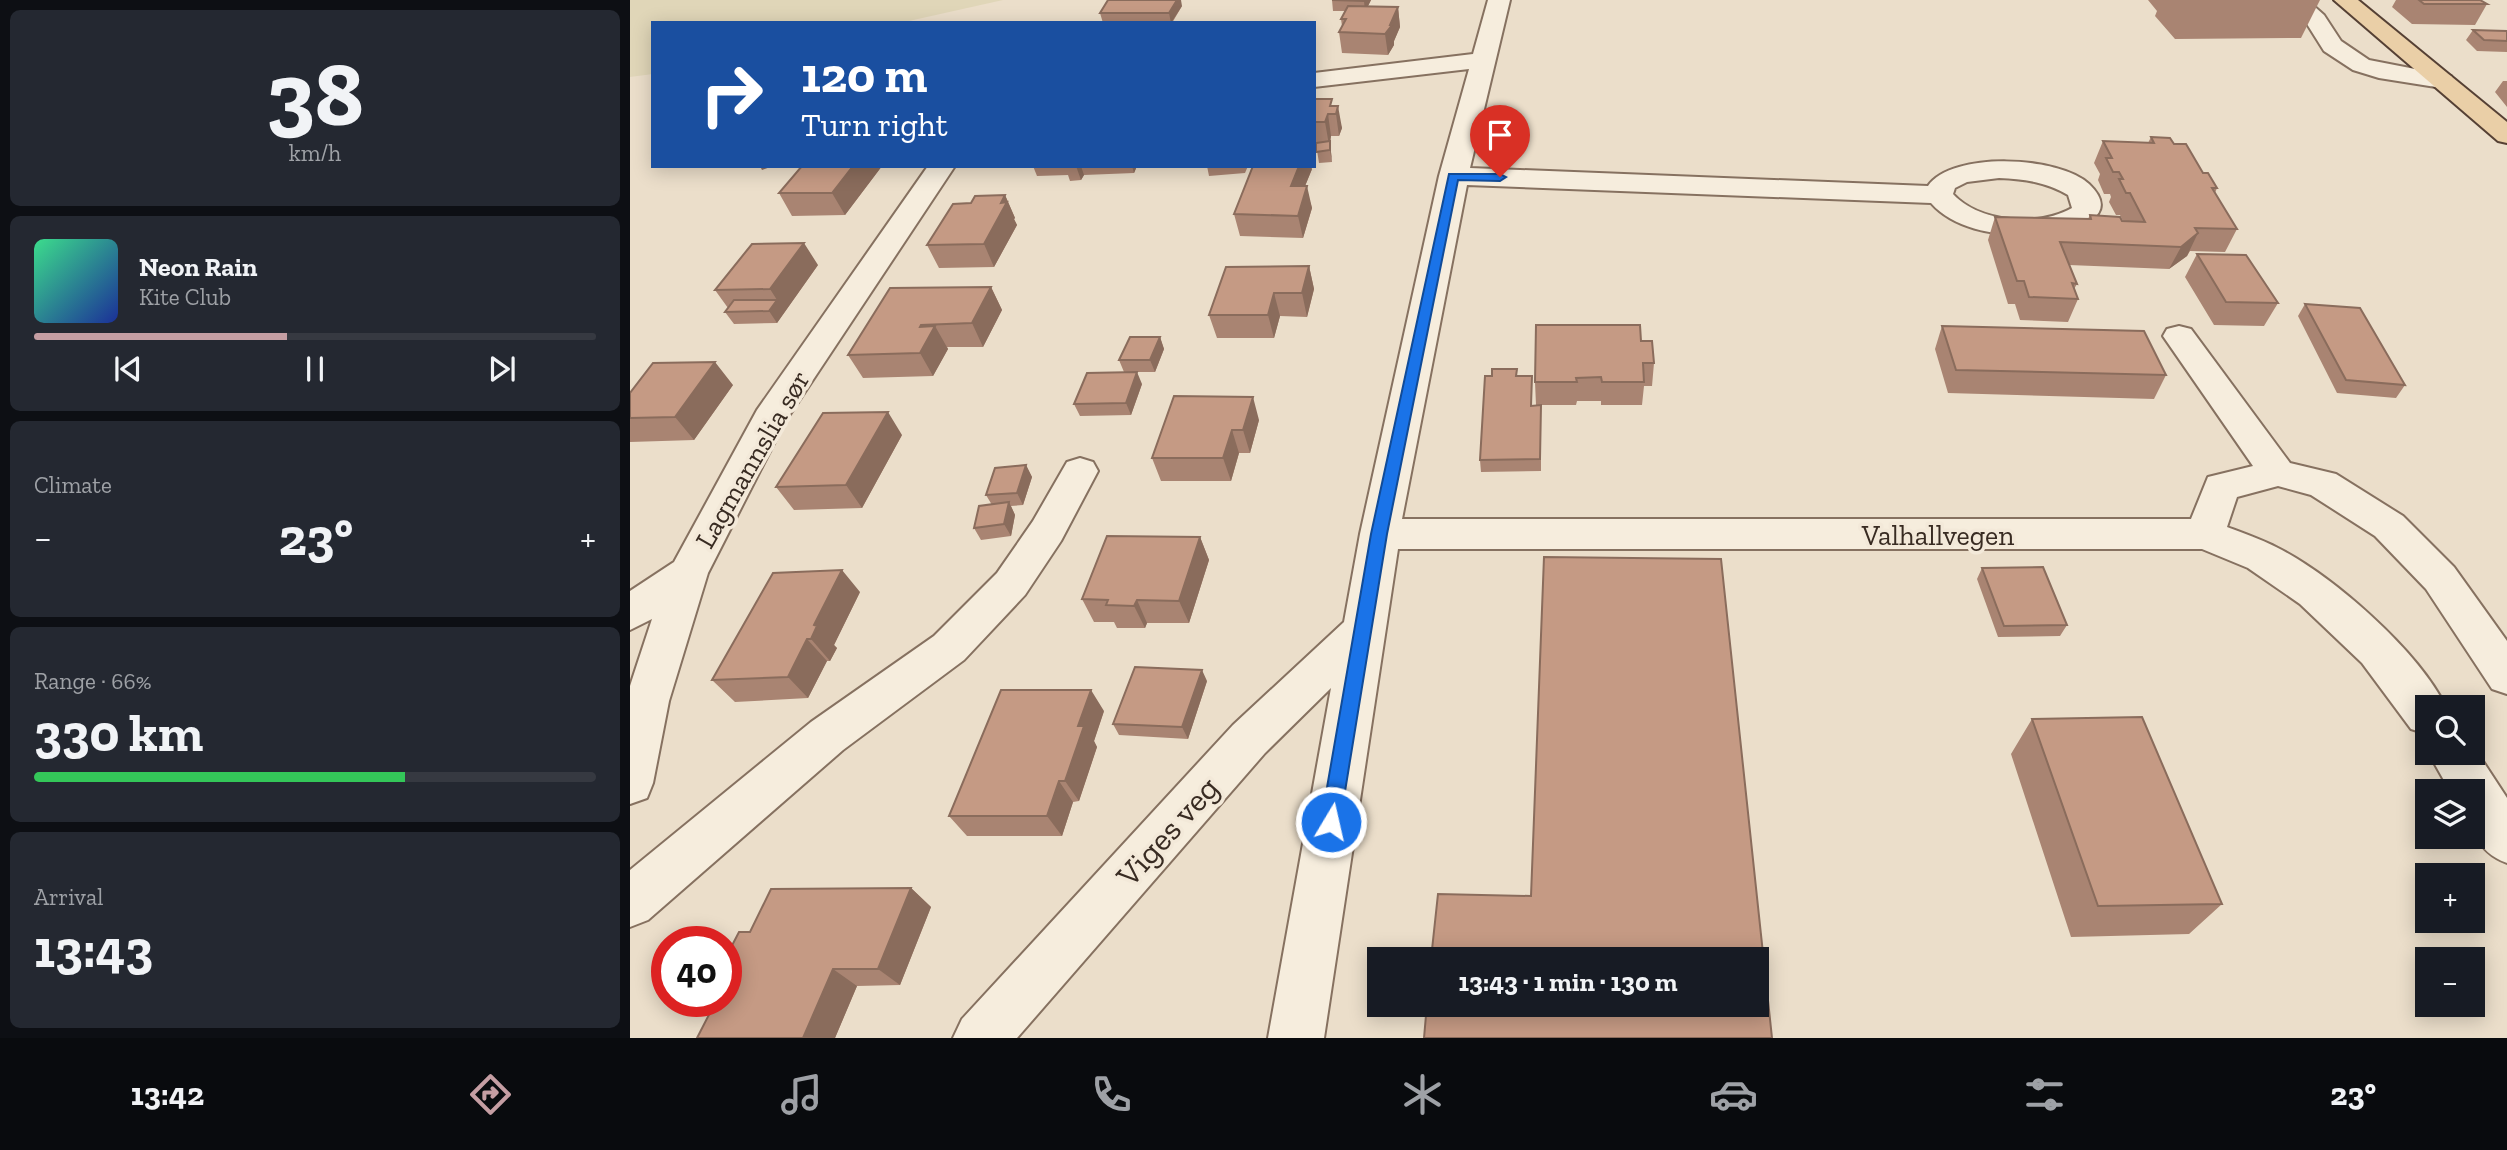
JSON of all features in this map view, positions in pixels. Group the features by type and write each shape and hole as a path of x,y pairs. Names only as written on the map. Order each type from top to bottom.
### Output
{"main road":[{"path":"2345,0 2507,135"}],"street":[{"path":"1296,1038 1379,534 1453,176 1499,0"},
{"path":"2294,0 2316,20 2332,46 2361,65 2379,71 2442,81"},
{"path":"1316,80 1482,60"},
{"name":"Lagmannslia sør","path":"630,783 647,701 688,573 769,419 941,168"},
{"path":"1453,176 1940,195"},
{"path":"2179,336 2278,473"},
{"path":"630,902 827,736 949,648 1011,584 1047,531 1080,471"},
{"path":"2206,534 2221,487 2278,473 2323,484 2389,526 2440,578 2507,676"},
{"name":"Valhallvegen","path":"1379,534 2206,534 2269,561 2306,588 2367,638 2415,700"},
{"path":"630,613 688,573"},
{"name":"Viges veg","path":"981,1038 1249,739 1361,632"},
{"path":"2459,765 2507,840"}],"shaded area":[{"path":"630,0 1003,0 909,21 651,21 651,74 630,77"}],"building":[{"path":"1108,0 1177,0 1169,13 1100,13"},
{"path":"2419,0 2480,0 2487,4 2424,4"},
{"path":"1348,6 1398,7 1392,25 1385,34 1339,32 1346,19 1341,19"},
{"path":"2473,30 2507,31 2507,41 2484,40"},
{"path":"1316,99 1332,99 1330,106 1338,106 1336,114 1328,114 1325,122 1316,122"},
{"path":"2151,137 2170,138 2174,144 2186,144 2203,173 2208,173 2217,188 2212,188 2237,229 2195,228 2198,233 2181,247 2060,242 2077,284 2072,283 2078,299 2029,297 2024,281 2017,281 1995,217 2091,219 2090,215 2145,222 2130,193 2126,193 2119,179 2123,179 2119,172 2113,172 2106,158 2112,158 2103,141 2154,143"},
{"path":"1330,141 1330,150 1316,152 1316,143"},
{"path":"800,168 851,168 832,193 779,193"},
{"path":"1252,168 1298,168 1291,186 1307,186 1298,216 1234,214"},
{"path":"1005,195 1001,203 1007,202 984,244 927,245 953,204 971,203 975,196"},
{"path":"804,243 770,289 715,290 752,244"},
{"path":"2197,254 2246,255 2278,303 2226,302"},
{"path":"1309,266 1302,293 1274,293 1268,315 1209,315 1226,267"},
{"path":"991,287 972,323 921,325 920,327 935,326 920,353 848,355 890,288"},
{"path":"734,300 777,300 769,311 725,312"},
{"path":"2305,304 2360,308 2405,385 2346,380"},
{"path":"1536,325 1640,325 1641,341 1652,341 1654,363 1643,363 1644,382 1602,382 1601,377 1576,378 1577,382 1535,382"},
{"path":"1942,326 2144,331 2166,375 1956,370"},
{"path":"1130,337 1160,337 1150,360 1119,360"},
{"path":"715,362 675,417 630,418 630,393 653,363"},
{"path":"1492,369 1517,369 1516,376 1532,376 1531,406 1541,405 1540,459 1480,460 1485,376 1492,376"},
{"path":"1137,372 1126,403 1074,404 1087,373"},
{"path":"1174,396 1253,397 1243,430 1232,430 1223,458 1152,458"},
{"path":"888,412 846,485 776,487 823,413"},
{"path":"1026,465 1017,493 986,495 995,468"},
{"path":"1009,502 1004,524 974,528 979,506"},
{"path":"1107,536 1200,537 1179,601 1137,600 1134,606 1106,605 1108,600 1082,599"},
{"path":"1544,557 1721,559 1762,947 1432,947 1438,894 1531,896"},
{"path":"2043,567 2067,625 2004,626 1982,568"},
{"path":"842,570 814,625 817,626 811,639 807,639 788,677 712,680 773,573"},
{"path":"1135,667 1202,670 1182,727 1113,724"},
{"path":"1001,690 1091,690 1078,726 1084,726 1065,781 1059,781 1047,816 949,816"},
{"path":"2142,717 2222,904 2098,906 2032,719"},
{"path":"911,888 878,969 833,969 803,1038 697,1038 708,1017 742,1017 742,932 750,932 771,889"},
{"path":"1769,1010 1772,1038 1424,1038 1426,1017 1769,1017"}],"route":[{"path":"1331,822 1379,534 1453,176 1500,177"}]}
